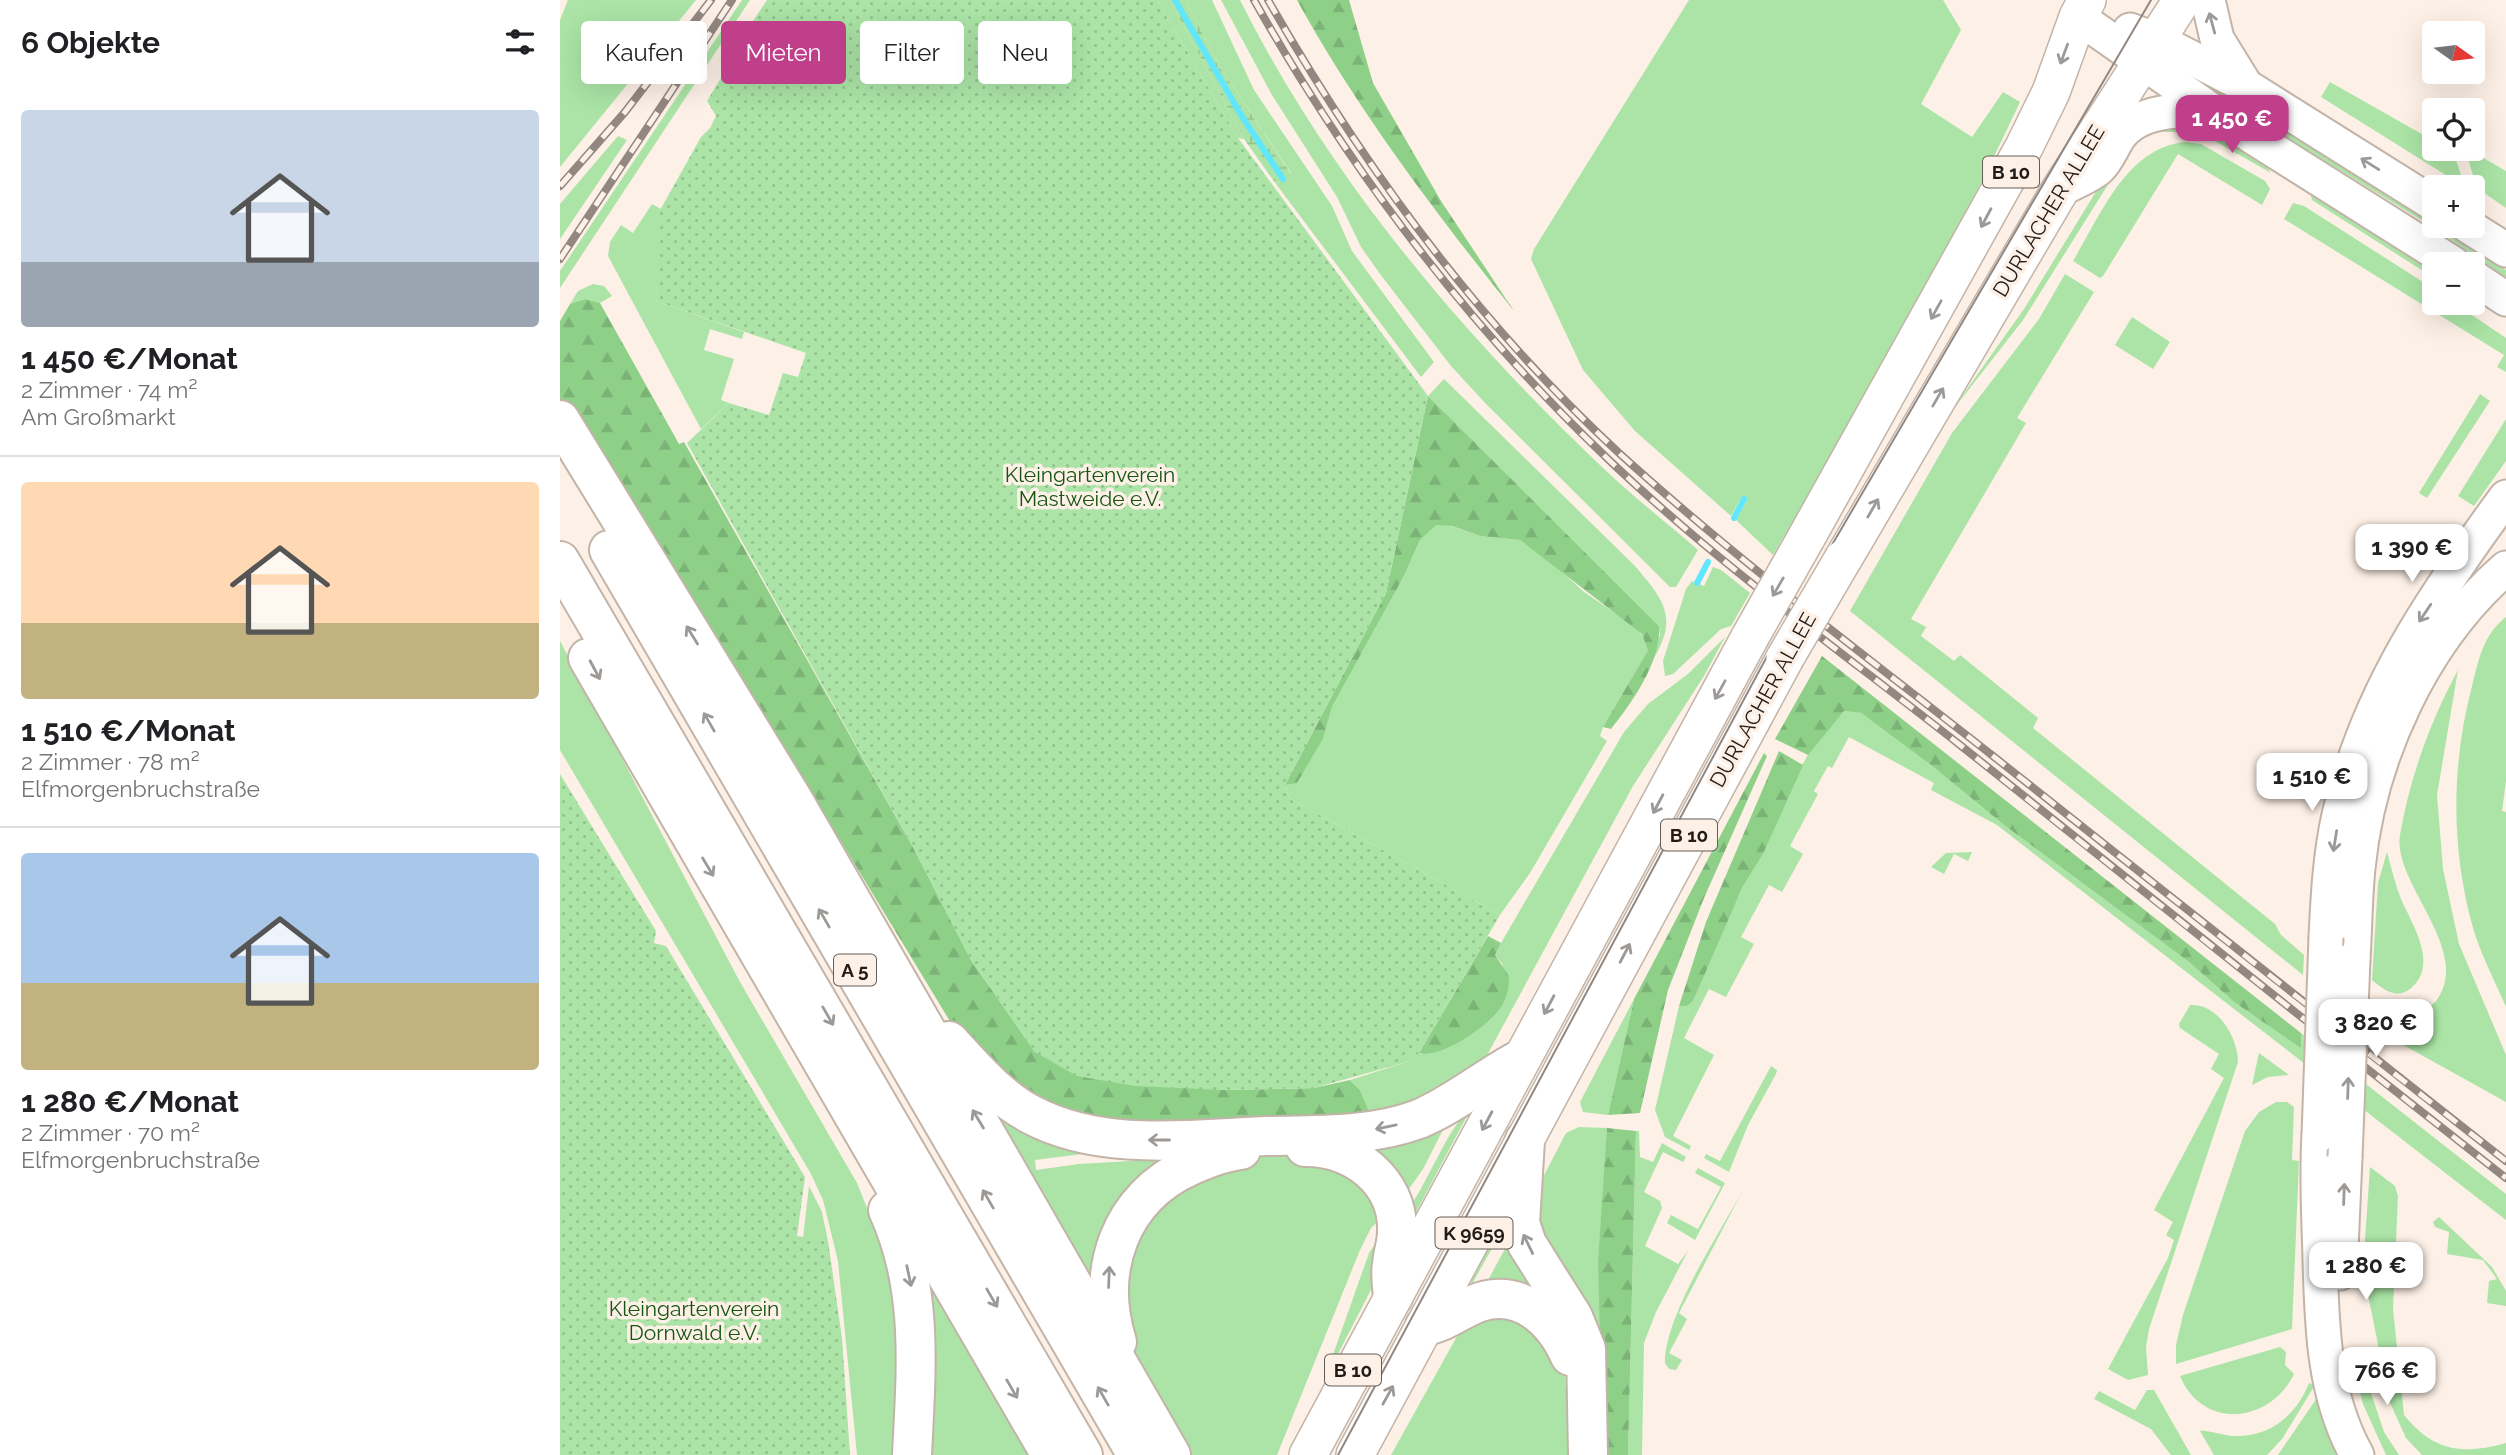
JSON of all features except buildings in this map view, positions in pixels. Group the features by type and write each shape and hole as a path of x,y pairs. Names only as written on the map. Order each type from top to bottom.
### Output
{"highway":[{"path":"560,421 792,798 1171,1455"},
{"name":"A 5","path":"560,466 1137,1455"},
{"name":"A 5","path":"560,561 1083,1455"},
{"path":"560,584 569,622 609,697 1051,1455"},
{"path":"900,988 975,1070 1012,1101 1032,1115 1055,1124 1107,1136 1174,1140 1385,1129 1435,1112 1519,1060"},
{"path":"841,1098 893,1220 910,1278 917,1325 912,1455"},
{"path":"1525,1140 1520,1223 1532,1252 1573,1317 1586,1349 1588,1455"},
{"path":"1133,1391 1109,1312 1109,1265 1118,1236 1134,1209 1156,1187 1175,1173 1205,1160 1236,1151 1316,1147 1338,1151 1368,1168 1389,1195 1396,1215 1398,1233 1391,1265 1393,1297"},
{"path":"1425,1326 1444,1322 1479,1303 1494,1300 1518,1302 1541,1313 1555,1328 1570,1354 1576,1387 1577,1455"}],"main road":[{"name":"DURLACHER ALLEE","path":"1355,1455 1785,658 2060,190 2182,0"},
{"path":"2208,0 2217,39 2246,86"},
{"name":"DURLACHER ALLEE","path":"1308,1455 1749,636 1807,538 2024,147 2051,92 2082,8"},
{"path":"2082,8 2149,51 2224,119"},
{"path":"2149,51 2246,86 2422,196"},
{"path":"2060,190 2099,168 2131,124 2187,110 2206,111 2224,119 2435,252"},
{"path":"2485,237 2506,250"},
{"path":"2485,285 2506,299"},
{"path":"2357,1455 2338,1409 2324,1341 2316,1186 2326,937 2330,874 2339,816 2374,705 2409,638 2506,497"},
{"path":"2380,1455 2361,1415 2344,1351 2339,1300 2353,959 2362,840 2375,785 2393,733 2419,678 2450,628 2506,568"}],"green space":[{"path":"568,0 696,0 679,21 581,21 581,84 628,84 560,167 560,20"},
{"path":"742,0 750,0 736,21 728,21"},
{"name":"Kleingartenverein Mastweide e.V.","path":"767,0 1157,0 1238,138 1428,396 1386,593 1285,785 1289,798 1500,915 1419,1053 1407,1062 1314,1088 1221,1090 1135,1086 1077,1076 1035,1052 971,960 914,849 687,443 729,403 769,415 783,373 798,377 806,353 656,301 659,212 701,137 716,116 707,101 721,78 721,84 846,84 846,21 753,21"},
{"path":"1157,0 1170,0 1244,139 1238,138"},
{"path":"1170,0 1185,0 1220,67 1291,174 1276,184 1244,139"},
{"path":"1185,0 1212,0 1254,90 1332,206 1352,251 1434,362 1421,377 1276,184 1291,173 1220,67"},
{"path":"1221,0 1240,0 1314,129 1356,190 1448,306 1498,362 1602,467 1698,550 1676,587 1670,587 1451,366 1361,247 1337,197 1272,95"},
{"path":"1297,0 1349,0 1373,83 1441,201 1514,311 1399,160 1346,82"},
{"path":"1689,0 1943,0 1961,30 1921,104 1972,137 2003,92 2020,102 1933,274 1773,555 1736,520 1747,500 1741,498 1731,516 1635,431 1583,370 1531,259 1534,249"},
{"path":"721,31 721,44 707,65 707,52"},
{"path":"2180,65 2422,216 2422,221 2177,70"},
{"path":"2330,82 2422,134 2422,160 2321,97"},
{"path":"686,84 695,84 560,288 560,271"},
{"path":"2183,127 2212,134 2266,166 2271,173 2206,136 2189,132 2160,132"},
{"path":"618,136 627,140 560,239 560,204"},
{"path":"2136,140 2023,320 1945,420 2024,309 2116,159"},
{"path":"2185,142 2201,144 2265,181 2270,189 2262,205 2178,154 2103,276 2100,278 2073,261 2117,186 2131,170 2164,147"},
{"path":"2485,159 2506,171 2506,208 2485,194 2485,175 2473,175 2469,161 2485,161"},
{"path":"2423,161 2456,161 2461,175 2446,175"},
{"path":"2315,195 2422,263 2422,270 2312,200 2311,196"},
{"path":"2293,203 2304,206 2422,281 2422,304 2284,219"},
{"path":"652,204 661,209 656,301 744,332 742,339 710,329 704,350 734,359 721,400 729,403 701,429 608,256 610,242 621,225 633,233"},
{"path":"2449,238 2457,238 2479,252 2469,252"},
{"path":"2485,256 2506,270 2506,277 2485,263"},
{"path":"2065,274 2094,292 2017,418 2026,423 1911,619 1926,627 1921,636 1954,661 1960,655 2038,718 2033,728 2275,924 2281,935 2304,955 2303,975 1850,611 1952,433 2039,319"},
{"path":"593,284 604,286 612,296 600,303 585,299 570,304 578,291"},
{"path":"585,299 600,303 679,444 684,442 914,849 971,960 1035,1052 1221,1090 1314,1088 1350,1080 1360,1090 1373,1120 1117,1127 1031,1099 951,1023 808,787 560,402 560,321 570,304"},
{"path":"2439,315 2472,315 2506,338 2506,372 2497,367 2504,355"},
{"path":"2132,317 2170,342 2153,369 2115,345"},
{"path":"1444,379 1634,565 1654,589 1665,611 1666,622 1665,635 1650,664 1660,635 1659,626 1428,396"},
{"path":"2480,394 2490,401 2427,498 2419,493"},
{"path":"1428,396 1659,626 1659,639 1651,667 1628,707 1611,729 1603,727 1648,650 1642,634 1520,540 1480,536 1452,526 1436,525 1420,540 1404,576 1332,707 1323,739 1297,783 1285,785 1386,593"},
{"path":"2506,419 2506,461 2474,506 2458,496"},
{"path":"1442,523 1480,536 1520,540 1549,560 1584,592 1637,628 1648,644 1648,650 1603,727 1600,736 1607,741 1530,873 1500,915 1289,798 1285,785 1297,782 1323,739 1332,707 1404,576 1420,540 1435,525"},
{"path":"1713,567 1721,570 1750,593 1731,626 1721,629 1673,674 1665,676 1663,661 1686,589 1692,581 1704,586"},
{"path":"2506,617 2506,781 2502,811 2506,812 2506,1007 2473,928 2461,868 2456,807 2460,746 2477,666 2487,640"},
{"path":"1725,637 1704,676 1633,786 1478,1072 1373,1120 1360,1090 1350,1080 1407,1062 1419,1053 1422,1054 1503,965 1495,955 1501,943 1624,732 1648,704 1688,674"},
{"path":"560,641 740,982 857,1183 879,1238 896,1294 900,1455 857,1455 838,1261 823,1200 811,1174 560,750"},
{"path":"1822,656 2301,1033 2301,1048 2234,1002 2189,962 2004,825 1861,713 1844,711 1808,755 1775,739"},
{"path":"2458,670 2437,795 2443,869 2459,944 2506,1055 2506,1102 2371,1027 2374,1010 2402,1026 2416,1025 2413,1014 2436,1001 2445,981 2445,960 2439,939 2408,874 2401,854 2400,835 2422,750"},
{"path":"1844,711 1861,713 2004,825 2189,962 2234,1002 2301,1047 2301,1033 2506,1194 2506,1220 1997,825 1931,790 1934,783 1849,737 1832,768 1828,766 1814,791 1818,794 1790,846 1803,854 1782,892 1769,885 1741,937 1754,944 1726,997 1709,989 1684,1038 1714,1055 1673,1136 1691,1146 1689,1150 1665,1137 1655,1110 1679,1006 1687,1006 1693,1001 1742,888 1763,854 1792,784 1811,749"},
{"path":"1779,751 1803,765 1763,854 1742,888 1693,1001 1687,1006 1679,1006 1706,922"},
{"path":"1764,753 1767,756 1704,898 1668,990 1640,1113 1608,1115 1634,999"},
{"name":"Kleingartenverein Dornwald e.V.","path":"560,774 656,931 654,943 666,946 805,1177 797,1236 828,1241 842,1338 850,1455 560,1455"},
{"path":"1972,852 1968,861 1954,854 1944,874 1931,867 1946,853"},
{"path":"2387,852 2399,893 2417,932 2423,957 2419,980 2400,994 2390,992 2372,980 2378,883"},
{"path":"1488,936 1501,943 1495,955 1509,976 1503,1004 1488,1021 1466,1038 1440,1051 1419,1053"},
{"path":"1634,999 1608,1115 1583,1112 1580,1102"},
{"path":"2190,1005 2209,1010 2224,1024 2234,1043 2238,1062 2149,1329 2146,1347 2148,1375 2128,1380 2108,1369 2168,1258 2174,1240 2166,1235 2173,1222 2154,1210 2224,1078 2211,1069 2219,1054 2180,1028 2179,1024"},
{"path":"2259,1053 2289,1075 2268,1077 2252,1085"},
{"path":"1771,1066 1777,1070 1776,1074 1748,1125 1729,1172 1704,1158 1706,1154 1720,1161"},
{"path":"2276,1102 2287,1102 2294,1107 2292,1160 2299,1161 2292,1329 2176,1364 2176,1345 2183,1315 2245,1131 2259,1112"},
{"path":"983,1104 1090,1153 1035,1160 1036,1170 1079,1164 1165,1159 1093,1284"},
{"path":"1466,1115 1415,1214 1410,1206 1445,1142"},
{"path":"1448,1120 1423,1169 1404,1196 1368,1146"},
{"path":"1579,1127 1607,1128 1600,1379 1528,1206 1566,1133"},
{"path":"1607,1128 1636,1131 1628,1455 1603,1455 1598,1262"},
{"path":"1636,1131 1639,1131 1640,1157 1653,1162 1662,1143 1686,1157 1683,1162 1663,1152 1644,1192 1660,1201 1662,1208 1645,1246 1678,1264 1688,1251 1656,1312 1644,1343 1642,1455 1628,1455"},
{"path":"1298,1152 1341,1160 1385,1214 1371,1228 1360,1250 1277,1455 1192,1455 1122,1329 1138,1218 1241,1158"},
{"path":"2370,1167 2395,1186 2398,1196 2393,1309 2404,1415 2427,1437 2438,1443 2476,1449 2506,1443 2506,1455 2422,1455 2406,1438 2378,1376 2384,1374 2363,1270"},
{"path":"1698,1168 1725,1183 1695,1240 1667,1223 1671,1215 1698,1229 1721,1187 1695,1173"},
{"path":"809,1186 822,1212 828,1241 803,1238"},
{"path":"1744,1188 1679,1313 1687,1319 1669,1353 1682,1360 1676,1370 1669,1369 1665,1363 1667,1343 1674,1321 1696,1274"},
{"path":"1505,1215 1509,1218 1472,1284 1471,1280"},
{"path":"2439,1217 2492,1267 2506,1291 2506,1306 2487,1303 2489,1281 2497,1279 2483,1260 2447,1254 2449,1232 2435,1227 2433,1222"},
{"path":"1513,1234 1534,1286 1518,1280 1487,1282"},
{"path":"1379,1238 1375,1282 1323,1383 1369,1253"},
{"path":"927,1277 1037,1455 924,1455"},
{"path":"1513,1310 1565,1370 1569,1455 1391,1455 1466,1320"},
{"path":"2280,1347 2286,1352 2285,1365 2294,1374 2283,1390 2269,1403 2253,1411 2237,1414 2204,1406 2191,1394 2180,1376"},
{"path":"2366,1378 2384,1432 2399,1455 2386,1455 2363,1404 2357,1380"},
{"path":"2309,1383 2315,1385 2282,1439 2267,1455 2214,1455 2200,1431 2245,1436 2269,1429 2289,1415"},
{"path":"2323,1389 2349,1455 2278,1455"},
{"path":"2147,1390 2154,1390 2191,1455 2171,1455 2151,1429 2094,1399 2099,1391 2135,1410"}],"waterway":[{"path":"1175,0 1241,115 1283,179"},
{"path":"1734,518 1744,499"},
{"path":"1697,583 1708,562"}],"tram line":[{"path":"1338,1455 1771,649 2151,0"}],"railway":[{"path":"560,186 625,112 711,0"},
{"path":"560,259 732,0"},
{"path":"1254,0 1330,125 1414,243 1507,355 1609,460 1693,535 1781,607 1960,745 2506,1178"},
{"path":"1268,0 1343,123 1426,240 1518,351 1619,453 1803,608 2506,1161"}]}
